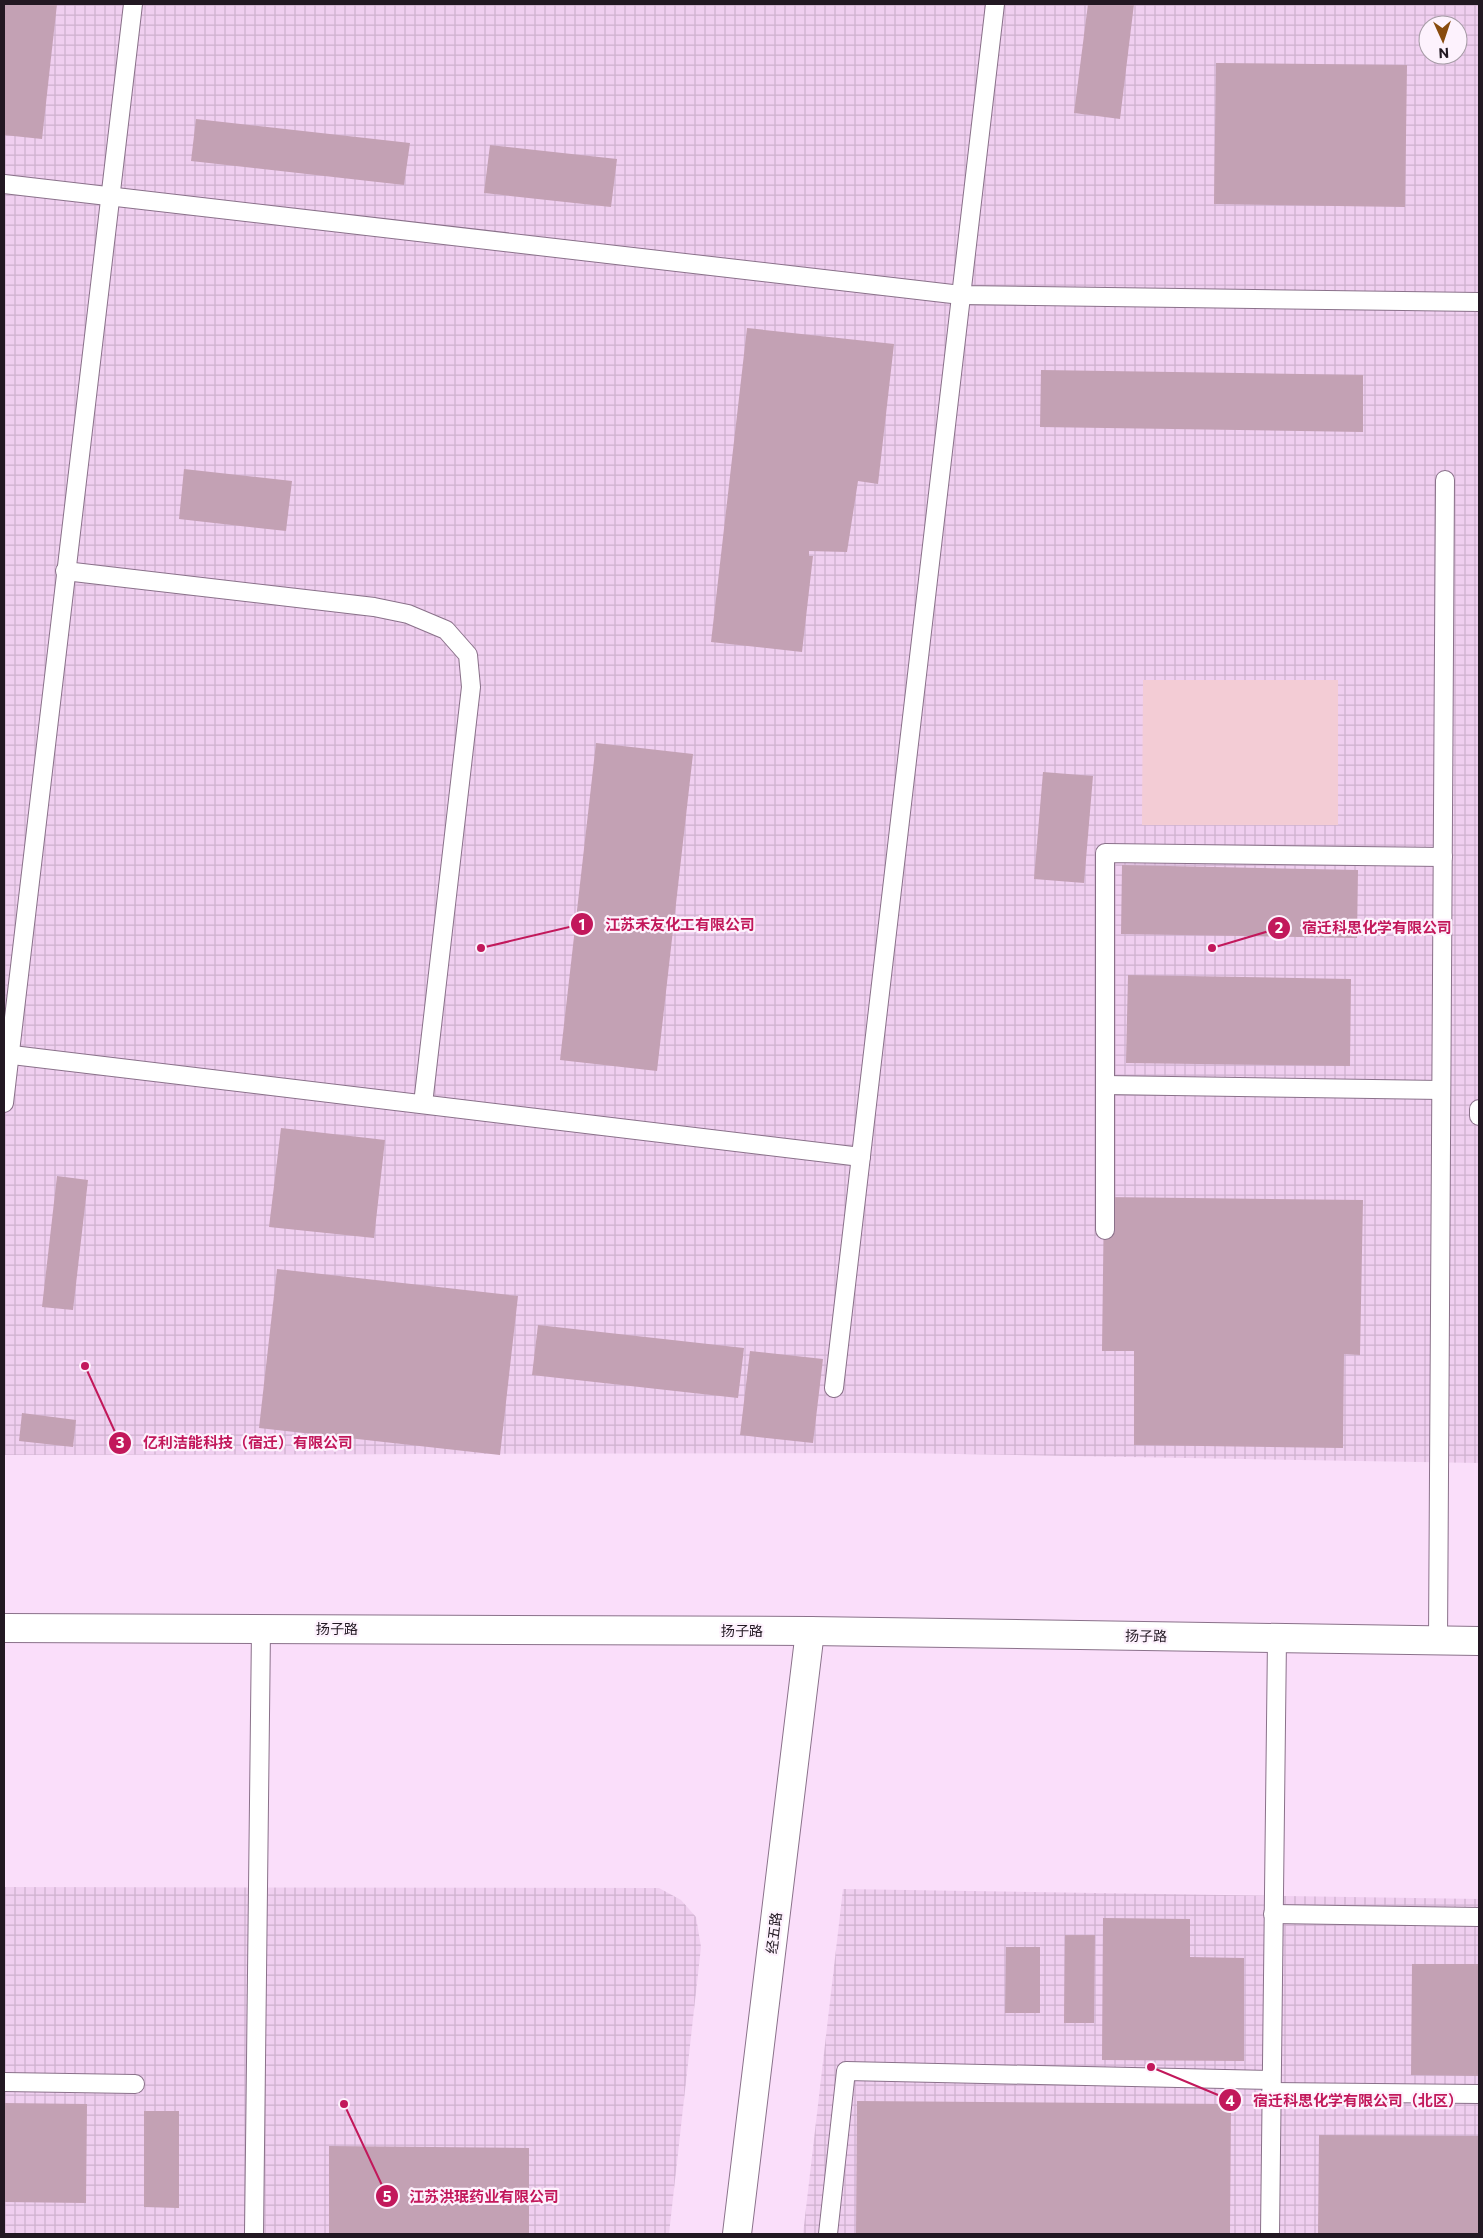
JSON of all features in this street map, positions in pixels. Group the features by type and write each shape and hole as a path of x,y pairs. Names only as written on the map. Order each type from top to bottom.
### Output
{"street":[{"name":"扬子路","path":"4,1628 810,1631 1479,1641"},
{"name":"经五路","path":"737,2234 810,1631"}],"lane":[{"path":"4,1103 6,1054 133,4"},
{"path":"834,1388 961,295 991,4"},
{"path":"4,184 961,295 1479,302"},
{"path":"1438,1640 1445,480"},
{"path":"65,571 382,609 408,614 446,630 468,655 472,687 423,1104"},
{"path":"1105,1230 1105,853 1443,857"},
{"path":"6,1054 861,1157"},
{"path":"1105,1085 1441,1090"},
{"path":"1479,1109 1479,1116"},
{"path":"254,2234 261,1629"},
{"path":"1270,2234 1277,1638"},
{"path":"1273,1914 1479,1917"},
{"path":"828,2234 846,2071 1479,2094"},
{"path":"4,2082 135,2084"}],"shaded area":[{"path":"4,4 1479,4 1479,1463 899,1453 4,1455"},
{"path":"1143,680 1338,680 1338,825 1142,825"},
{"path":"4,1887 659,1888 681,1900 696,1917 701,1947 669,2234 4,2234"},
{"path":"843,1889 1479,1899 1479,2234 803,2234"}],"building":[{"path":"4,4 57,4 42,139 4,135"},
{"path":"1088,4 1134,4 1120,119 1074,113"},
{"path":"1216,63 1407,65 1405,207 1214,204"},
{"path":"196,119 410,143 404,185 191,161"},
{"path":"490,145 617,159 611,207 484,193"},
{"path":"747,328 894,344 878,484 858,481 847,552 809,551 809,556 813,556 802,652 711,642"},
{"path":"1041,370 1363,375 1363,432 1040,427"},
{"path":"184,469 292,481 286,531 179,519"},
{"path":"596,743 693,754 657,1071 560,1060"},
{"path":"1043,772 1093,776 1084,883 1034,879"},
{"path":"1122,865 1358,870 1357,938 1121,934"},
{"path":"1128,975 1351,979 1350,1066 1126,1063"},
{"path":"281,1128 385,1140 374,1238 269,1227"},
{"path":"57,1176 88,1180 73,1310 42,1307"},
{"path":"1104,1197 1363,1200 1360,1355 1344,1354 1343,1448 1134,1445 1134,1351 1102,1351"},
{"path":"277,1269 518,1296 500,1455 259,1428"},
{"path":"538,1325 744,1348 738,1398 532,1375"},
{"path":"750,1351 823,1359 813,1443 740,1435"},
{"path":"22,1413 76,1420 73,1447 19,1441"},
{"path":"1103,1918 1190,1919 1190,1957 1244,1958 1244,2061 1102,2060"},
{"path":"1065,1935 1095,1935 1094,2023 1064,2023"},
{"path":"1006,1947 1040,1947 1040,2013 1005,2013"},
{"path":"1412,1964 1479,1964 1479,2076 1411,2075"},
{"path":"857,2101 1231,2104 1230,2234 856,2234"},
{"path":"4,2103 87,2104 86,2203 4,2202"},
{"path":"144,2111 179,2111 179,2208 144,2207"},
{"path":"1319,2135 1479,2136 1479,2234 1318,2234"},
{"path":"329,2146 529,2148 529,2234 329,2234"}],"place":[{"name":"江苏禾友化工有限公司","path":"481,948"},
{"name":"宿迁科思化学有限公司","path":"1212,948"},
{"name":"亿利洁能科技（宿迁）有限公司","path":"85,1366"},
{"name":"宿迁科思化学有限公司（北区）","path":"1151,2067"},
{"name":"江苏洪珉药业有限公司","path":"344,2104"}]}
